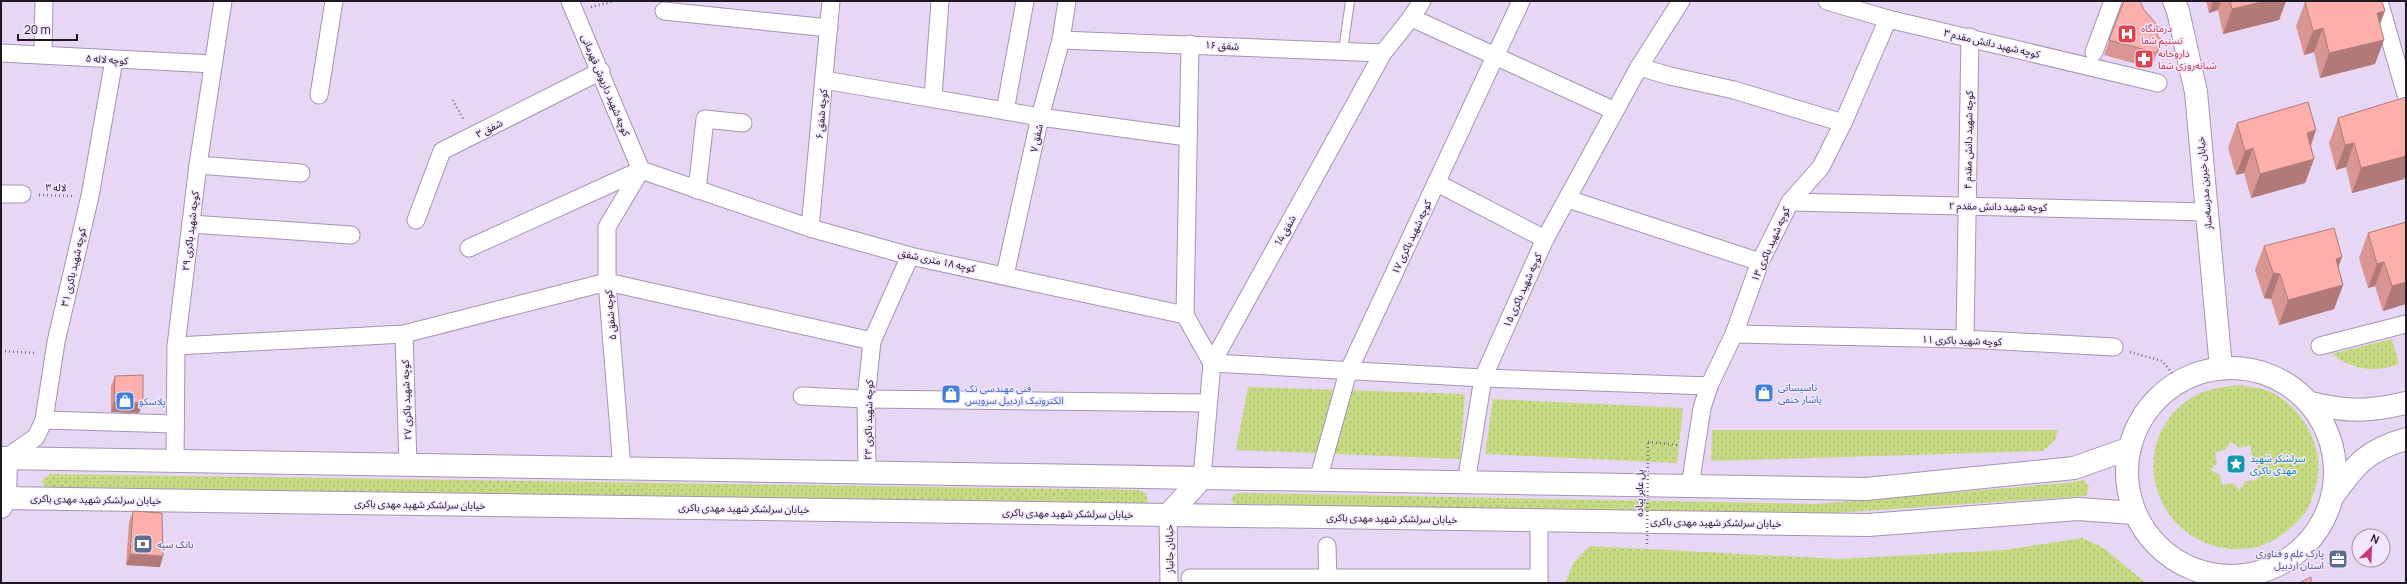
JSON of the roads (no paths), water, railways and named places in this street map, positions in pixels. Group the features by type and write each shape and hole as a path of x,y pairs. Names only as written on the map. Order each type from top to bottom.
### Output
{"main road":[{"name":"خیابان خیرین مدرسه‌ساز","path":"2174,1 2178,11 2196,92 2221,368"},
{"path":"2333,496 2335,463 2327,431 2310,403 2284,382 2254,370 2221,368 2200,372 2180,381 2161,393 2146,409 2135,428 2128,449 2126,482 2134,514 2152,541 2177,562 2208,574 2228,579 2272,569 2300,551 2321,526 2333,496 2357,463 2388,444 2406,439"},
{"path":"2310,403 2341,410 2378,410 2406,403"},
{"path":"2,501 3,460 408,465 1866,489 2074,468 2128,449"},
{"path":"1168,515 1202,478"},
{"name":"خیابان سرلشکر شهید مهدی باکری","path":"2,501 1868,524 2078,509 2134,514"}],"street":[{"path":"43,54 44,1"},
{"name":"کوچه شهید باکری ۲۹","path":"175,462 176,346 198,165 223,1"},
{"path":"319,95 334,1"},
{"name":"کوچه شفق ۶","path":"810,228 831,1"},
{"path":"933,97 940,1"},
{"path":"1005,111 1025,1"},
{"name":"شفق ۷","path":"1005,275 1040,117 1061,40 1067,1"},
{"name":"شفق 14","path":"1202,478 1207,403 1212,363 1383,53 1412,18 1422,1"},
{"name":"کوچه شهید باکری ۱۷","path":"1318,480 1348,372 1521,1"},
{"name":"کوچه شهید باکری ۱۵","path":"1466,483 1483,378 1545,239 1640,67 1681,1"},
{"name":"کوچه شهید دانش مقدم ۳","path":"1827,1 1888,19 1970,37 2158,83"},
{"path":"2094,52 2112,1"},
{"path":"2379,1 2406,95"},
{"name":"کوچه شهید داریوش قهرمانی","path":"573,6 641,170"},
{"path":"664,11 829,28"},
{"path":"1412,18 1497,55 1615,111"},
{"name":"کوچه شهید باکری ۱۳","path":"1690,486 1696,447 1709,386 1734,334 1760,262 1790,202 1821,167 1843,123 1888,19"},
{"name":"کوچه شهید دانش مقدم ۴","path":"1965,339 1970,37"},
{"name":"شفق ۱۶","path":"1061,40 1190,44 1383,53"},
{"path":"1190,44 1187,137 1185,315 1212,363 1348,372 1709,386"},
{"name":"کوچه لاله ۵","path":"1,53 213,64"},
{"name":"کوچه شهید باکری ۳۱","path":"3,460 36,437 44,420 54,354 90,196 114,60"},
{"path":"1640,67 1670,76 1734,90 1843,123"},
{"name":"شفق ۳","path":"416,220 442,151 601,71"},
{"path":"824,80 933,97 1040,117 1187,137"},
{"path":"697,190 705,119 743,123"},
{"path":"198,165 301,173"},
{"path":"470,248 641,170"},
{"name":"کوچه ۱۸ متری شفق","path":"641,170 810,228 910,256 1005,275 1185,315"},
{"name":"کوچه شفق ۵","path":"622,469 607,282 607,227 641,170"},
{"path":"1437,183 1545,239"},
{"path":"1,194 22,194"},
{"path":"1568,199 1760,262"},
{"name":"کوچه شهید دانش مقدم ۲","path":"1790,202 2207,212"},
{"path":"191,224 351,235"},
{"name":"کوچه شهید باکری ۲۳","path":"866,473 866,399 872,341 910,256"},
{"path":"176,346 404,334 607,282 872,341"},
{"path":"2320,346 2406,324"},
{"name":"کوچه شهید باکری ۲۷","path":"404,334 408,465"},
{"name":"کوچه شهید باکری ۱۱","path":"1734,334 1965,339 2114,347"},
{"path":"802,396 866,399 1207,403"},
{"path":"44,420 176,424"},
{"name":"خیابان جانباز","path":"1168,515 1169,583"},
{"path":"1190,578 1328,581 1539,581 1539,520"},
{"path":"1328,546 1328,581"}],"lane":[{"path":"1343,51 1350,1"}],"place":[{"name":"درمانگاه تسنیم شفا","path":"2127,34"},
{"name":"داروخانه شبانه‌روزی شفا","path":"2144,59"},
{"name":"تاسیساتی یاشار حنفی","path":"1764,393"},
{"name":"فنی مهندسی تک الکترونیک اردبیل سرویس","path":"951,394"},
{"name":"پلاسکو","path":"125,401"},
{"name":"سرلشکر شهید مهدی باکری","path":"2236,464"},
{"name":"بانک سپه","path":"143,544"},
{"name":"پارک علم و فناوری استان اردبیل","path":"2338,559"}]}
